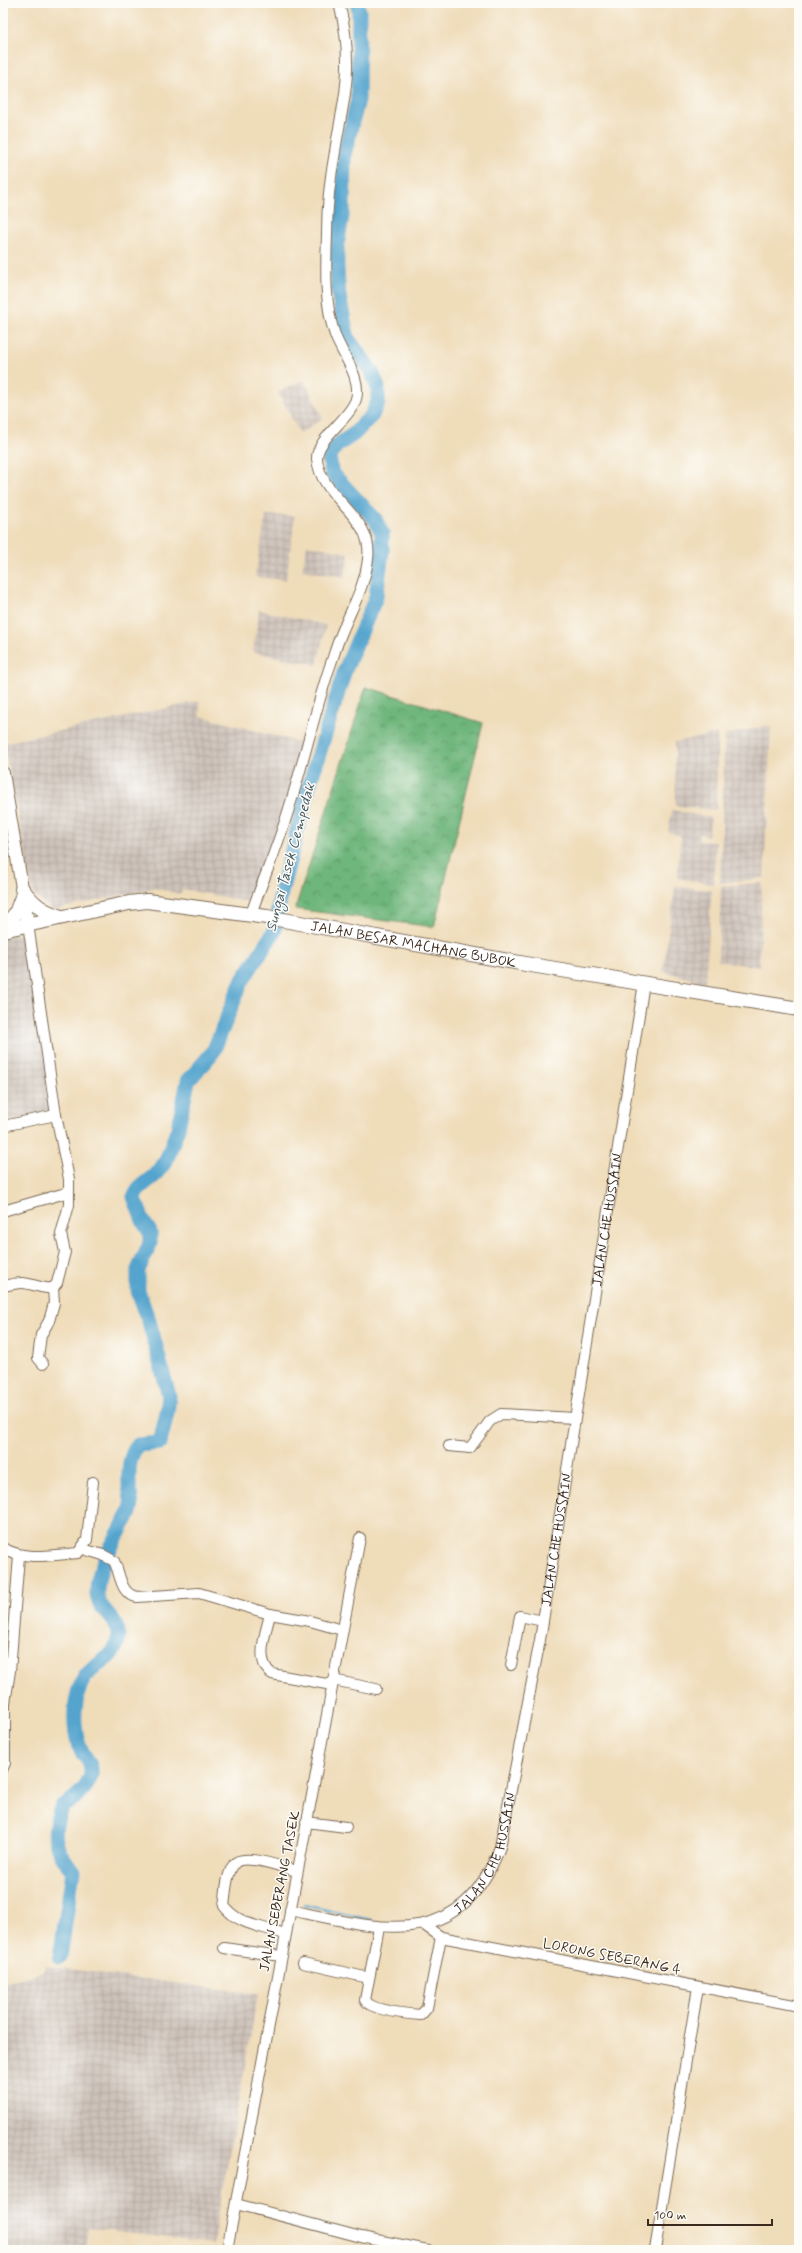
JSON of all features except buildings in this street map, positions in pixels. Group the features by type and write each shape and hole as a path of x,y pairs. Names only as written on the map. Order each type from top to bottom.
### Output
{"main road":[{"path":"22,891 38,908 61,917"},
{"path":"3,929 16,913 22,891"},
{"name":"JALAN BESAR MACHANG BUBOK","path":"28,924 129,903 147,901 251,914 799,1009"},
{"path":"3,929 28,924"}],"street":[{"path":"251,914 286,818 324,686 340,637 356,602 368,559 369,542 364,528 335,496 320,469 317,458 318,449 349,412 356,400 358,386 335,335 329,308 327,282 327,231 334,153 344,109 348,63 345,30 339,3"},
{"path":"3,773 28,924 56,1114 68,1171 68,1205 61,1234 65,1252 64,1263 57,1283 53,1288 54,1303 48,1321 40,1335 38,1358 43,1364"},
{"name":"JALAN CHE HUSSAIN","path":"290,1910 379,1927 410,1928 424,1925 448,1914 473,1896 487,1878 497,1856 506,1824 543,1621 644,983"},
{"path":"3,1126 56,1114"},
{"path":"3,1212 7,1209 69,1192"},
{"path":"3,1286 22,1283 37,1285 48,1289 53,1288"},
{"path":"449,1446 470,1448 483,1433 490,1421 501,1414 574,1418"},
{"path":"3,1548 19,1556 78,1553 83,1549 87,1540 92,1482"},
{"name":"JALAN SEBERANG TASEK","path":"227,2250 360,1538"},
{"path":"83,1549 103,1555 114,1561 126,1592 131,1596 199,1593 270,1614 310,1621 342,1630"},
{"path":"3,1768 6,1763 4,1703 10,1671 19,1556"},
{"path":"270,1614 263,1648 262,1663 265,1669 272,1674 376,1689"},
{"path":"511,1665 520,1616 543,1621"},
{"path":"306,1822 346,1827"},
{"path":"285,1934 238,1920 224,1906 227,1884 234,1864 240,1860 256,1860 297,1871"},
{"name":"LORONG SEBERANG 4","path":"424,1925 441,1937 799,2006"},
{"path":"379,1927 365,2000 370,2006 421,2015 425,2013 441,1937"},
{"path":"224,1948 281,1956"},
{"path":"303,1963 369,1978"},
{"path":"654,2250 698,1987"},
{"path":"236,2204 361,2237 428,2250"}],"shaded area":[{"path":"304,380 323,418 300,434 278,392"},
{"path":"266,515 295,516 286,580 255,577"},
{"path":"307,545 349,553 345,577 302,570"},
{"path":"259,610 326,625 317,665 253,652"},
{"path":"200,701 200,716 305,744 280,837 253,903 182,889 181,894 154,888 53,910 33,895 4,743"},
{"path":"771,725 764,878 720,883 725,735"},
{"path":"717,734 716,810 676,806 675,742"},
{"path":"672,810 711,818 708,836 699,834 699,841 716,842 713,884 677,878 681,836 668,832"},
{"path":"762,883 759,967 718,961 721,886"},
{"path":"675,887 712,890 705,983 663,971"},
{"path":"25,932 53,1105 49,1113 3,1122 3,938"},
{"path":"46,1966 258,1994 213,2244 88,2227 85,2250 3,2250 3,1983 43,1972"}],"green space":[{"path":"366,687 483,723 434,927 295,909"}],"waterway":[{"name":"Sungai Tasek Cempedak","path":"60,1957 73,1871 58,1848 55,1833 56,1825 62,1806 84,1789 90,1778 91,1771 89,1763 80,1748 77,1738 75,1727 75,1706 79,1689 85,1677 110,1655 117,1644 118,1636 115,1624 98,1599 98,1583 106,1557 132,1507 129,1488 129,1468 132,1455 138,1445 160,1443 167,1413 169,1396 149,1321 138,1291 138,1270 150,1244 150,1232 144,1223 134,1197 140,1187 154,1176 166,1161 178,1128 188,1081 213,1052 242,981 274,932 282,888 309,786 345,670 376,597 382,551 382,533 375,519 332,473 329,457 336,446 354,434 372,415 378,402 378,388 372,372 348,339 339,297 337,270 337,246 343,210 344,155 358,100 359,11 357,3"},
{"path":"304,1905 371,1920"}]}
